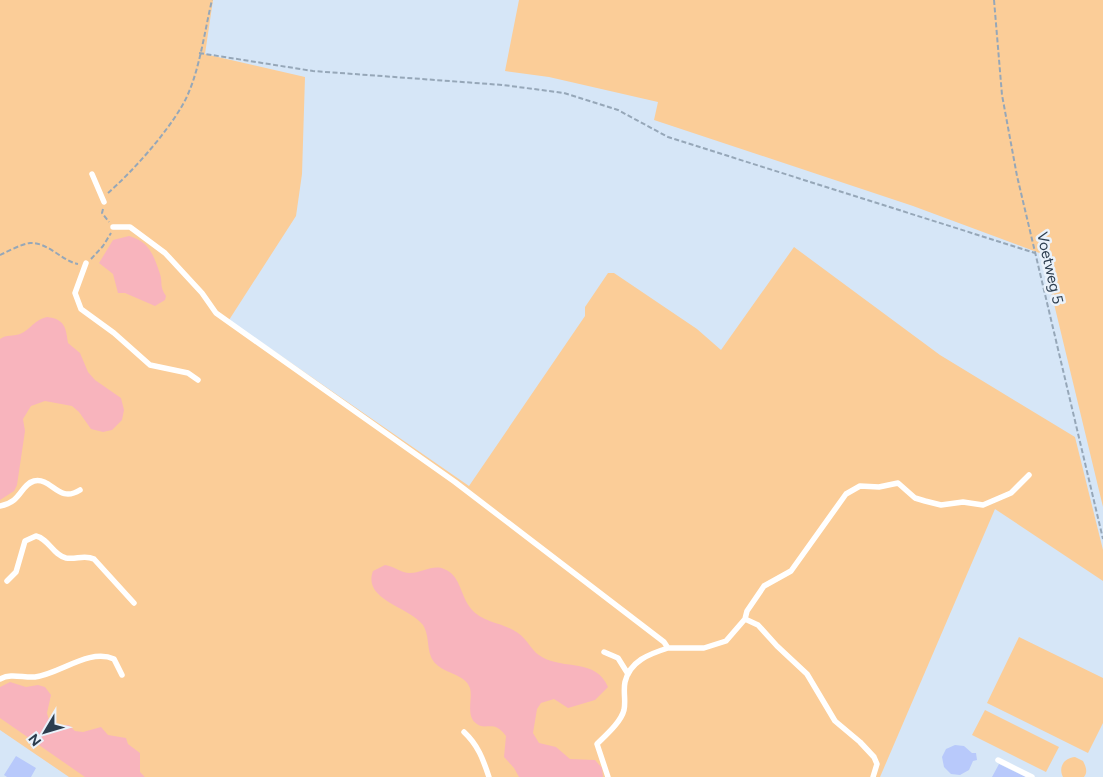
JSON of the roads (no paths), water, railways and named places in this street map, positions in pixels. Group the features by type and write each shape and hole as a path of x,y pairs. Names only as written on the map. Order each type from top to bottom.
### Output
{"lane":[{"path":"92,174 104,202"},
{"path":"113,227 130,227 165,253 202,293 216,314 455,482 664,642 668,648"},
{"path":"86,263 75,293 81,309 114,333 150,365 188,373 198,380"},
{"path":"608,777 597,744 608,733 624,711 624,683 631,666 650,654 668,648 692,649 717,646 726,641 745,619 747,611 764,586 791,571 846,494 853,488 898,484 915,498 925,501 945,505 963,502 983,504 1011,493 1029,475"},
{"path":"0,506 12,503 34,481 43,482 67,495 72,495 80,490"},
{"path":"7,581 16,572 25,541 36,536 43,539 55,552 65,558 85,556 94,559 134,603"},
{"path":"745,619 758,625 777,646 808,674 835,721 860,742 874,757 877,764 873,777"},
{"path":"604,652 618,658 628,674"},
{"path":"0,679 13,676 35,677 98,656 114,659 122,675"},
{"path":"464,732 474,742 483,757 490,777"},
{"path":"998,760 1032,777"}]}
